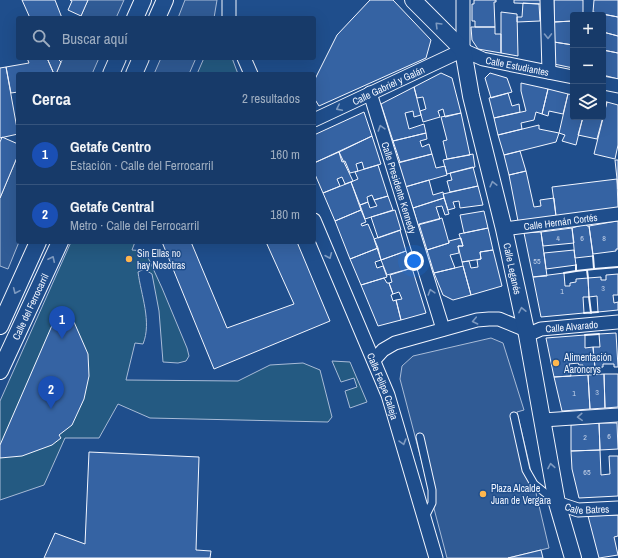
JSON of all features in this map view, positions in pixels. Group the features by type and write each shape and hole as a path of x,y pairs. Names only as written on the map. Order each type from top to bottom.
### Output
{"street":[{"path":"136,16 143,0"},
{"path":"158,16 165,0"},
{"path":"229,0 229,16"},
{"path":"413,0 464,50"},
{"path":"463,0 464,50"},
{"path":"547,0 549,72"},
{"name":"Calle Estudiantes","path":"464,50 483,59 570,76"},
{"name":"Calle Gabriel y Galán","path":"316,119 464,50"},
{"name":"Calle Leganés","path":"464,50 471,96 504,229 526,333 557,503 573,558"},
{"path":"112,72 117,60"},
{"path":"135,72 140,60"},
{"path":"245,60 250,72"},
{"path":"606,84 618,86"},
{"name":"Calle Presidente Kennedy","path":"370,93 443,329"},
{"name":"Calle Hernán Cortés","path":"504,229 618,214"},
{"name":"Calle Felipe Calleja","path":"316,225 374,360 401,435 436,558"},
{"name":"Calle del Ferrocarril","path":"0,326 37,244"},
{"name":"Calle del Ferrocarril","path":"0,370 59,244"},
{"path":"374,360 383,350 395,343 477,320 499,319 526,333"},
{"name":"Calle Alvarado","path":"526,333 542,329 618,322"},
{"path":"543,420 618,415"},
{"name":"Calle Batres","path":"557,503 578,510 618,508"}],"lane":[{"path":"514,416 526,470 534,484 548,494 557,503"},
{"path":"420,437 432,490 432,503 425,518"}],"shaded area":[{"path":"88,0 124,0 117,16 81,16"},
{"path":"185,0 217,0 214,16 179,16"},
{"path":"62,60 98,60 93,72 57,72"},
{"path":"160,60 195,60 190,72 155,72"},
{"path":"203,60 233,60 237,72 198,72"},
{"path":"16,160 16,244 18,244 8,269 0,266 0,198"},
{"path":"70,244 134,244 132,250 145,251 162,288 189,356 186,361 178,363 163,362 159,311 152,274 144,269 138,272 145,308 145,336 143,344 135,343 126,380 238,381 270,365 303,363 320,370 332,417 328,422 150,418 118,404 99,438 65,438 44,485 0,500 0,401"},
{"name":"Plaza Alcalde Juan de Vergara","path":"491,338 503,343 524,410 517,412 549,548 508,558 447,558 400,379 402,366 413,356"},
{"path":"332,361 350,362 367,402 350,408 345,391 357,387 354,378 341,382"}],"building":[{"path":"22,0 55,0 61,16 29,16"},
{"path":"70,0 88,0 81,16 68,10 72,1"},
{"path":"370,0 393,0 431,40 426,58 319,106 316,101 316,77 337,35"},
{"path":"474,0 496,0 496,2 494,2 495,27 475,27 475,21 472,21 472,4 474,4"},
{"path":"514,0 542,0 542,4 514,3"},
{"path":"554,0 583,0 583,12 570,12 570,21 554,22"},
{"path":"594,0 618,0 618,17 606,15 606,12 593,12"},
{"path":"523,3 539,4 540,21 517,22 517,17 522,17"},
{"path":"501,12 517,14 518,56 501,53"},
{"path":"606,15 618,17 618,36 606,33"},
{"path":"570,21 570,45 554,42 554,22"},
{"path":"471,27 495,27 495,34 501,34 501,53 478,49 472,40"},
{"path":"606,33 618,36 618,53 606,51"},
{"path":"554,42 570,45 570,67 554,64"},
{"path":"606,51 618,53 618,79 606,76"},
{"path":"28,60 48,60 53,72 16,72 16,92 11,93 6,67 29,63"},
{"path":"48,60 59,60 61,62 57,72 53,72"},
{"path":"6,67 16,123 16,134 0,138 0,68"},
{"path":"441,73 452,78 461,113 445,117 443,109 438,111 440,117 423,122 420,111 426,109 423,97 417,98 414,87"},
{"path":"490,73 507,78 512,92 491,98 485,78"},
{"path":"521,83 548,89 542,114 536,112 534,120 521,123 522,129 498,135 494,118 526,111 521,91"},
{"path":"414,87 421,115 414,117 413,111 405,113 409,129 424,124 426,133 393,141 381,104"},
{"path":"548,89 568,94 563,114 549,111 548,116 542,114"},
{"path":"508,93 512,106 519,104 520,112 494,118 489,98"},
{"path":"568,94 570,94 570,120 582,120 576,145 562,141 565,135 559,133"},
{"path":"607,102 618,105 618,145 615,159 594,154 602,120 606,120"},
{"path":"364,112 372,136 316,162 316,134"},
{"path":"461,113 470,155 447,159 443,141 447,140 441,117"},
{"path":"582,120 602,120 597,139 578,135"},
{"path":"539,125 539,129 559,133 556,142 504,155 498,135"},
{"path":"426,133 427,139 420,141 422,147 429,144 432,154 400,162 393,141"},
{"path":"372,136 381,164 364,169 362,162 356,164 358,171 350,173 345,161 342,162 339,152"},
{"path":"2,137 16,143 16,160 0,198 0,142"},
{"path":"520,151 526,171 509,175 504,155"},
{"path":"339,152 353,181 345,184 342,177 337,179 340,186 323,193 316,177 316,162"},
{"path":"432,154 436,168 445,166 447,175 405,187 398,163"},
{"path":"473,154 475,167 447,174 443,160"},
{"path":"615,160 618,160 618,189 617,179"},
{"path":"378,165 388,196 374,200 372,195 367,197 368,202 360,205 351,182 358,179 355,172"},
{"path":"473,167 478,186 450,192 447,181 452,180 450,173"},
{"path":"526,171 534,207 541,206 540,200 554,198 556,216 518,221 509,175"},
{"path":"617,179 618,209 556,216 552,187"},
{"path":"429,180 433,195 443,192 444,198 413,208 405,187"},
{"path":"351,182 361,210 335,221 323,193"},
{"path":"478,186 483,205 460,208 459,201 453,202 455,208 448,210 443,194"},
{"path":"388,196 393,210 365,219 360,205 368,202 370,208 377,206 374,200"},
{"path":"444,198 449,214 445,215 442,206 436,207 440,219 418,225 413,208"},
{"path":"361,210 366,222 361,224 362,226 368,224 378,248 350,259 335,221"},
{"path":"395,210 401,230 378,238 371,217"},
{"path":"484,211 488,228 464,233 460,215"},
{"path":"442,218 449,243 427,250 419,224"},
{"path":"618,221 618,249 616,249 616,251 593,254 589,226"},
{"path":"586,224 589,226 593,256 575,258 572,228"},
{"path":"488,228 493,250 480,252 481,259 462,262 458,246 463,246 459,234"},
{"path":"572,228 574,243 543,246 541,232"},
{"path":"400,230 406,251 381,260 374,239"},
{"path":"541,232 547,276 533,277 524,233"},
{"path":"461,238 463,246 458,246 459,253 450,255 455,268 434,273 427,250"},
{"path":"163,244 192,244 227,328 294,304 267,244 298,244 330,321 214,369"},
{"path":"378,248 381,260 375,262 377,268 383,266 387,277 361,285 350,259"},
{"path":"493,250 502,286 471,295 462,262 469,261 471,268 478,267 477,260 481,259 480,252"},
{"path":"574,250 576,265 546,269 544,253"},
{"path":"406,251 412,268 387,275 381,260"},
{"path":"463,266 471,295 453,300 443,295 434,273"},
{"path":"412,268 426,313 401,320 396,300 402,299 399,292 393,294 389,283 392,282 390,275"},
{"path":"564,273 565,286 570,286 570,283 576,282 576,279 588,278 589,297 583,297 584,313 541,317 533,277"},
{"path":"618,274 618,295 613,295 614,303 618,302 618,310 598,312 597,296 589,297 588,278 601,277 601,280 606,280 606,275"},
{"path":"384,278 387,283 389,283 393,294 391,295 393,301 396,300 401,320 378,326 361,285"},
{"path":"60,307 74,322 88,354 89,376 84,399 72,425 59,435 61,438 52,445 22,456 0,458 0,445"},
{"path":"616,333 618,367 614,367 614,364 603,364 603,367 595,368 593,347 600,347 599,334"},
{"path":"585,335 585,348 593,347 595,368 582,369 583,365 579,365 578,363 569,364 571,376 554,377 546,338"},
{"path":"604,374 618,374 618,407 605,408"},
{"path":"604,374 605,408 590,409 588,375"},
{"path":"588,375 590,409 562,411 554,377"},
{"path":"599,423 617,423 618,449 600,450"},
{"path":"599,423 600,450 571,451 571,425"},
{"path":"600,450 601,475 610,474 609,456 618,456 618,496 579,498 572,469 571,451"},
{"path":"89,452 199,457 196,550 211,551 210,558 44,558 55,533 85,544"},
{"path":"618,515 618,536 614,537 618,555 599,558 588,516"},
{"path":"541,550 543,558 508,558"}],"wall":[{"path":"576,265 576,271 594,269 593,256"},
{"path":"594,269 618,267"},
{"path":"587,270 588,278"},
{"path":"564,273 576,271"},
{"path":"589,297 591,313"},
{"path":"584,313 598,312"},
{"path":"585,335 599,334"}],"place":[{"name":"Sin Ellas no hay Nosotras","path":"129,259"},
{"name":"Getafe Centro","path":"62,339"},
{"name":"Alimentación Aaroncrys","path":"556,363"},
{"name":"Getafe Central","path":"51,409"},
{"name":"Plaza Alcalde Juan de Vergara","path":"483,494"}]}
